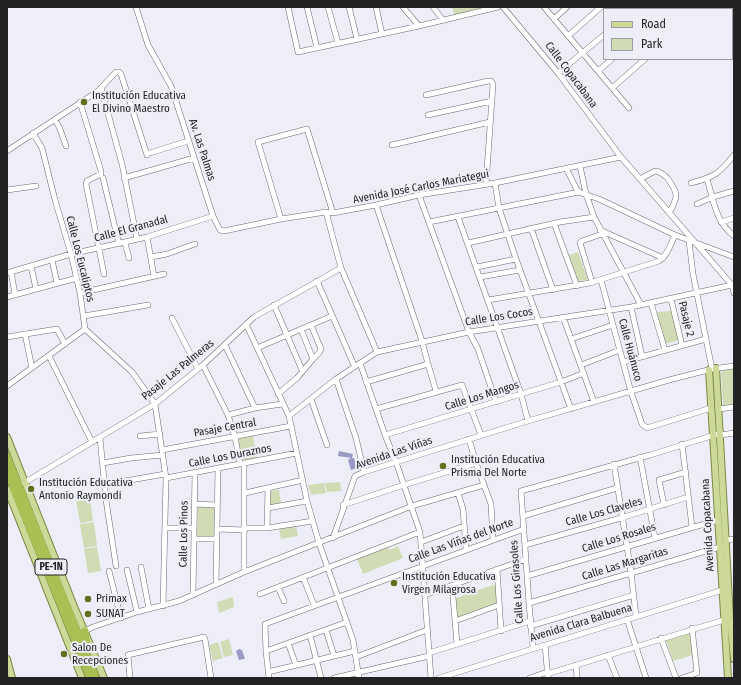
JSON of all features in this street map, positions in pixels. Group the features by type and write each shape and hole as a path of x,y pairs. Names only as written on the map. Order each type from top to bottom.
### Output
{"highway":[{"name":"PE-1N","path":"7,456 87,662 89,678"},
{"name":"PE-1N","path":"7,472 87,662 96,678"},
{"path":"85,632 87,662"}],"main road":[{"name":"Avenida Copacabana","path":"712,369 713,435 728,678"},
{"name":"Avenida Copacabana","path":"712,369 719,409 721,434 726,542 729,589 732,606 734,659"},
{"path":"7,437 24,483 104,678"},
{"path":"7,489 82,678"},
{"path":"7,659 12,678"}],"street":[{"name":"Av. Las Palmas","path":"136,7 148,45 171,86 213,216 220,230 224,232"},
{"path":"288,7 298,52 498,7"},
{"path":"307,7 317,48"},
{"path":"328,7 338,43"},
{"path":"349,7 357,39"},
{"path":"376,7 382,34"},
{"path":"403,7 419,26"},
{"path":"433,7 443,20"},
{"name":"Calle Copacabana","path":"503,7 558,73 620,157 732,285"},
{"path":"544,7 629,108"},
{"path":"554,19 567,7"},
{"path":"568,36 601,7"},
{"path":"558,73 603,36"},
{"path":"598,71 611,60"},
{"path":"612,88 644,60"},
{"path":"7,152 101,88 116,72 121,74 149,154 188,140"},
{"path":"426,95 491,81 493,84 486,184"},
{"path":"101,88 122,164 137,239"},
{"path":"428,115 492,101"},
{"path":"80,102 101,171 101,174 86,182 104,274"},
{"path":"54,119 60,129 66,146"},
{"path":"392,145 490,122"},
{"path":"280,219 258,142 307,128 333,213"},
{"name":"Calle Los Eucaliptos","path":"33,133 42,148 71,254 86,329"},
{"path":"691,183 707,179 717,174 734,155"},
{"name":"Avenida José Carlos Mariategui","path":"224,232 280,219 326,212 333,213 419,195 495,183 620,157"},
{"path":"124,178 194,158"},
{"path":"580,166 586,194 594,217 641,305"},
{"path":"566,168 579,192"},
{"path":"640,179 655,171 663,174 676,190 675,203 669,213"},
{"path":"103,178 119,244"},
{"path":"707,179 721,222 724,227 734,236"},
{"path":"495,183 499,208 516,259 571,409"},
{"path":"7,190 36,186"},
{"path":"697,204 712,197 734,191"},
{"path":"429,222 579,192 599,199 698,245 734,257"},
{"path":"419,195 469,332 478,349 496,402"},
{"path":"376,205 422,341 436,392"},
{"path":"326,212 341,268 378,352"},
{"name":"Calle El Granadal","path":"9,273 71,254 147,237 213,216"},
{"path":"458,217 521,394 528,421"},
{"path":"468,244 554,223 594,217"},
{"path":"721,222 734,218"},
{"path":"554,223 577,286"},
{"path":"531,228 552,290"},
{"path":"592,282 580,243 601,232 663,258"},
{"path":"488,300 577,286 601,280 659,261 663,258 675,235"},
{"path":"147,237 154,276"},
{"path":"689,241 697,293 712,369"},
{"path":"125,243 128,258"},
{"path":"150,257 167,254 195,244"},
{"path":"711,260 720,253"},
{"path":"476,267 516,259"},
{"path":"52,260 57,283"},
{"path":"31,266 36,289"},
{"name":"Pasaje Las Palmeras","path":"24,483 155,404 203,365 254,317 341,268"},
{"path":"480,277 520,270"},
{"path":"9,273 15,294"},
{"path":"80,293 164,274"},
{"path":"7,297 77,278"},
{"name":"Calle Huánuco","path":"601,280 631,392 642,424 647,428 712,408"},
{"path":"317,281 332,316 366,382 412,506 420,532 431,678"},
{"path":"732,285 734,293"},
{"name":"Calle Los Cocos","path":"289,416 336,379 357,364 378,352 422,341 469,332 631,307 732,285"},
{"name":"Pasaje 2","path":"671,299 682,345"},
{"path":"651,303 665,350"},
{"path":"84,316 148,305"},
{"path":"274,305 286,336 302,370"},
{"path":"631,307 642,356"},
{"path":"257,348 332,316"},
{"path":"563,317 594,402"},
{"path":"172,318 198,369"},
{"path":"246,324 282,404 289,416 319,543 353,640 359,678"},
{"path":"278,394 297,378 302,370 319,353 321,349 311,325"},
{"path":"571,340 613,325"},
{"path":"7,336 58,329 65,344"},
{"path":"7,386 86,329 132,372 155,404 166,476 163,606"},
{"path":"301,329 313,359"},
{"path":"25,334 32,368"},
{"path":"623,362 706,339"},
{"path":"225,345 255,408"},
{"path":"581,365 620,350"},
{"path":"49,356 92,442"},
{"path":"366,382 428,364"},
{"path":"203,365 228,416 242,463 245,493 244,572"},
{"name":"Avenida Las Viñas","path":"333,538 355,476 364,472 594,402 712,369 734,366"},
{"name":"Calle Los Mangos","path":"385,435 472,410 561,382 584,373"},
{"path":"336,379 356,438 364,472"},
{"path":"376,409 462,385 482,435"},
{"path":"311,399 327,445"},
{"path":"228,416 255,408 282,404"},
{"path":"719,409 734,407"},
{"name":"Pasaje Central","path":"103,463 162,453 291,426"},
{"path":"636,616 631,572 621,518 614,464 713,435 734,433"},
{"path":"140,436 160,434"},
{"path":"100,438 116,566"},
{"path":"469,439 491,504 493,540"},
{"path":"682,444 692,527"},
{"name":"Calle Los Duraznos","path":"120,482 195,472 297,453"},
{"path":"640,457 655,538"},
{"path":"344,505 476,463"},
{"name":"Calle Los Girasoles","path":"533,648 528,603 521,491 614,464"},
{"path":"216,584 218,468"},
{"name":"Calle Los Pinos","path":"193,595 195,472"},
{"path":"664,504 659,480 686,472"},
{"path":"245,493 303,480"},
{"path":"85,632 93,627 137,612 163,606 193,595 244,572 412,506 484,485"},
{"path":"267,528 268,488"},
{"path":"523,516 617,488"},
{"path":"458,493 463,509 466,549"},
{"name":"Calle Los Claveles","path":"525,545 621,518 688,497"},
{"path":"268,508 308,501"},
{"path":"195,504 217,505"},
{"name":"Calle Los Rosales","path":"527,576 718,520"},
{"path":"217,529 267,528 313,521"},
{"path":"421,542 464,526"},
{"path":"165,528 194,528"},
{"name":"Calle Las Viñas del Norte","path":"266,651 266,624 338,596 524,529"},
{"path":"260,594 420,532"},
{"path":"194,539 217,539"},
{"name":"Calle Las Margaritas","path":"528,603 720,547 726,542 734,539"},
{"path":"425,595 526,558"},
{"path":"141,567 149,609"},
{"path":"497,569 501,630"},
{"path":"127,570 137,612"},
{"path":"109,571 121,618"},
{"path":"303,577 314,605"},
{"path":"452,585 457,644"},
{"path":"278,587 284,601"},
{"name":"Avenida Clara Balbuena","path":"438,678 636,616 729,589"},
{"path":"334,678 429,654 501,630 530,624 634,595"},
{"path":"455,621 499,605"},
{"path":"627,619 646,678"},
{"path":"530,678 547,675 692,628 724,620"},
{"path":"269,678 266,651 347,622"},
{"path":"682,678 698,673 692,628"},
{"path":"326,630 334,656"},
{"path":"268,672 334,656 355,654 427,630"},
{"path":"310,635 321,678"},
{"path":"130,678 128,655 204,638 206,639 211,678"},
{"path":"661,638 676,678"},
{"path":"288,643 296,665"},
{"path":"546,645 547,675"},
{"path":"608,655 617,678"},
{"path":"576,665 577,678"},
{"path":"460,671 462,678"}],"green space":[{"path":"452,7 482,7 482,9 455,16"},
{"path":"578,252 588,280 577,281 569,255"},
{"path":"671,311 679,340 665,344 657,312"},
{"path":"734,368 734,405 725,407 723,405 721,373 724,370"},
{"path":"253,435 257,458 242,461 238,438"},
{"path":"340,482 341,491 327,492 325,483"},
{"path":"324,483 326,493 311,495 308,485"},
{"path":"279,490 281,503 270,505 270,491"},
{"path":"90,498 93,521 80,523 76,500"},
{"path":"198,505 216,506 215,538 197,538"},
{"path":"94,522 97,546 84,548 80,524"},
{"path":"296,526 298,536 281,539 279,529"},
{"path":"398,546 403,558 363,574 357,559 388,547 389,550"},
{"path":"97,547 101,571 88,573 84,549"},
{"path":"496,584 498,603 457,618 456,598"},
{"path":"233,597 234,607 219,613 217,602"},
{"path":"690,633 693,655 673,661 666,640"},
{"path":"229,639 233,655 224,657 220,642"},
{"path":"218,642 223,658 213,661 209,645"}],"water":[{"path":"339,451 353,454 352,458 354,458 357,468 351,470 348,460 351,458 338,456"},
{"path":"239,649 242,650 245,659 239,660 236,651"}],"place":[{"name":"Institución Educativa El Divino Maestro","path":"84,102"},
{"name":"Institución Educativa Prisma Del Norte","path":"443,466"},
{"name":"Institución Educativa Antonio Raymondi","path":"31,489"},
{"name":"Institución Educativa Virgen Milagrosa","path":"394,583"},
{"name":"Primax","path":"88,599"},
{"name":"SUNAT","path":"88,614"},
{"name":"Salon De Recepciones","path":"64,654"}]}
